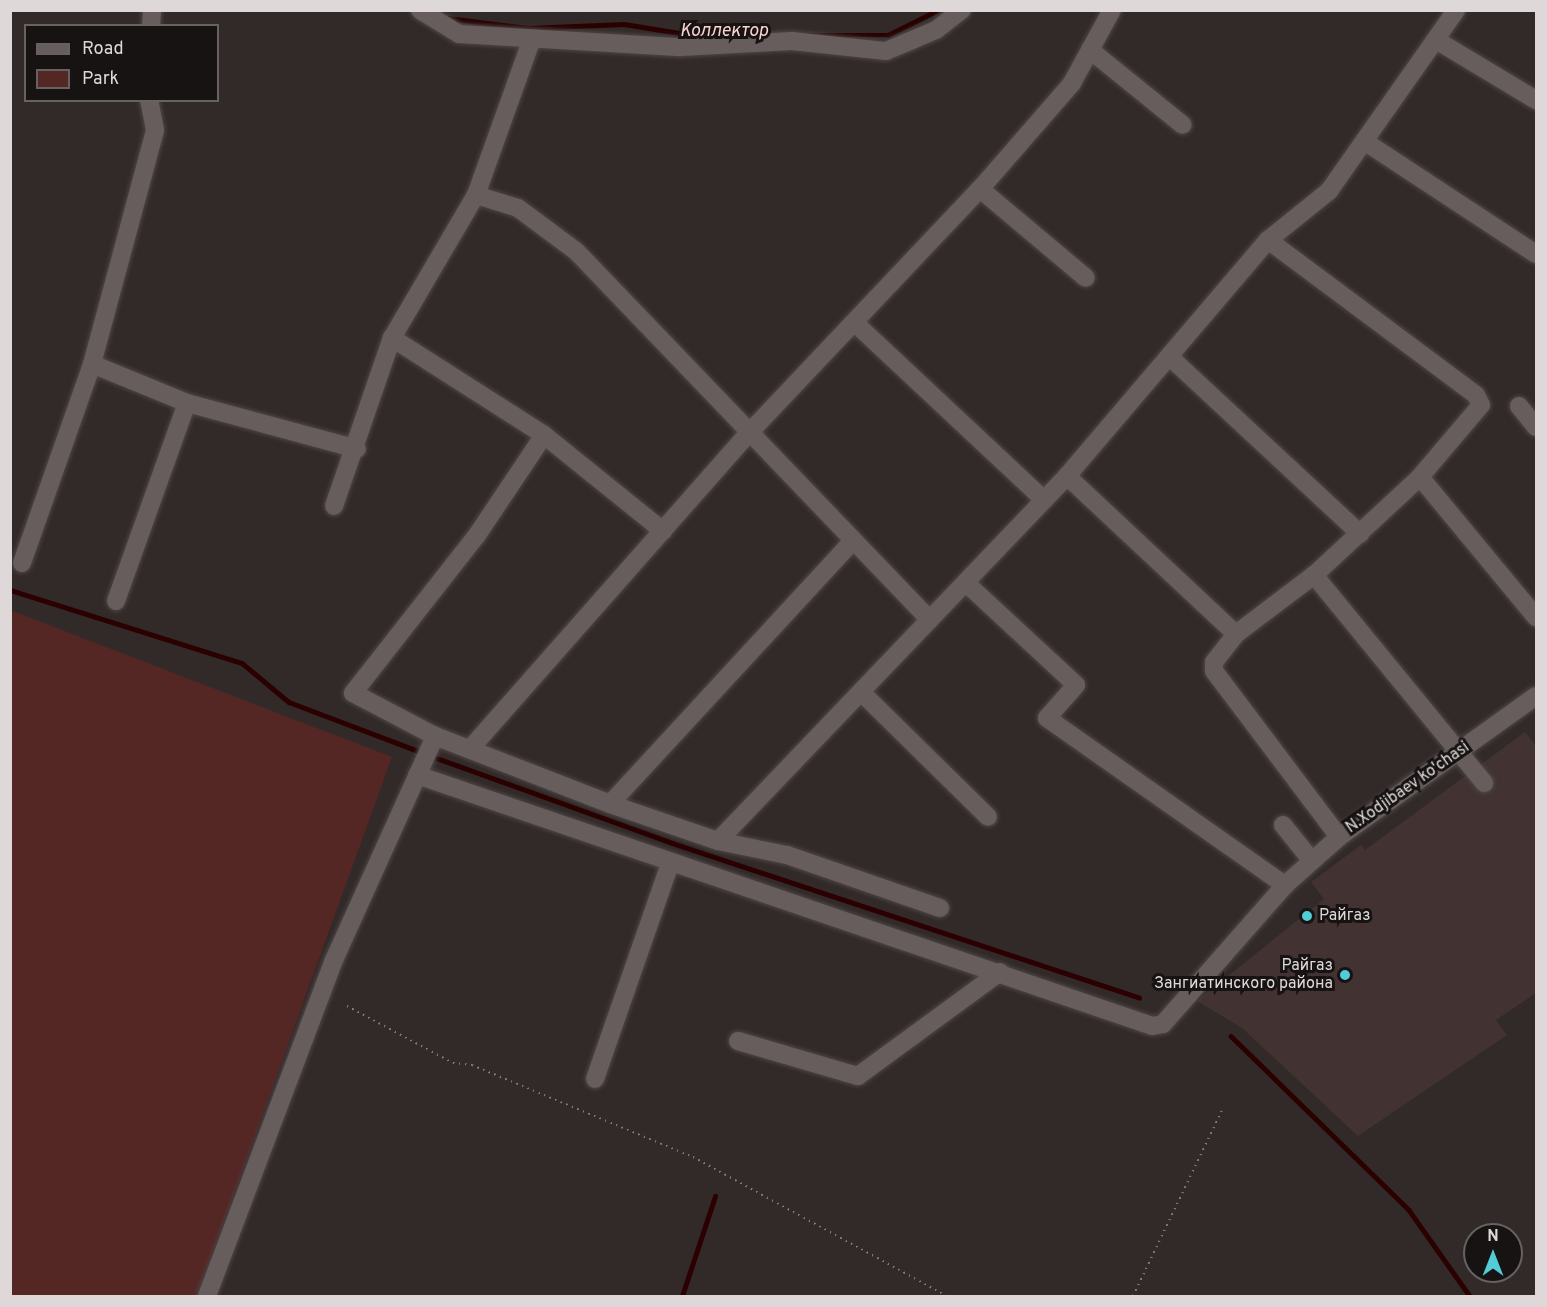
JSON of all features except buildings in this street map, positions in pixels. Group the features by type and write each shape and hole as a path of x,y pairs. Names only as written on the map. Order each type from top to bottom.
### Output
{"street":[{"path":"420,10 459,34 532,39 577,37 681,47 792,41 886,51 936,30 962,10"},
{"path":"470,749 749,433 980,189 1072,83 1112,10"},
{"path":"718,841 1067,476 1172,359 1268,240 1329,191 1366,143 1456,10"},
{"path":"333,506 357,449 392,338 476,195 532,39"},
{"path":"1436,40 1536,100"},
{"path":"1090,50 1183,125"},
{"path":"22,562 92,364 155,129 149,102"},
{"path":"1366,143 1536,254"},
{"path":"980,189 1086,278"},
{"path":"476,195 518,208 576,251 851,543 930,620"},
{"path":"1268,240 1476,395 1481,405 1475,415 1420,477 1360,534 1314,575 1217,651 1214,671 1339,837"},
{"path":"855,323 1044,500"},
{"path":"392,338 544,435 663,531"},
{"path":"1172,359 1360,534"},
{"path":"92,364 187,402 357,449"},
{"path":"116,601 187,402"},
{"path":"1519,406 1536,427"},
{"path":"544,435 477,535 353,693 427,755 670,864 1000,972"},
{"path":"1067,476 1236,634"},
{"path":"1420,477 1536,616"},
{"path":"610,804 851,543"},
{"path":"1314,575 1460,750 1484,783"},
{"path":"966,583 1076,685 1047,718 1285,885"},
{"path":"861,692 988,817"},
{"name":"N.Xodjibaev ko'chasi","path":"1000,972 1114,1016 1163,1024 1285,885 1339,837 1536,696"},
{"path":"427,755 470,749 610,804 718,841 787,855 940,908"},
{"path":"207,1296 334,960 427,755"},
{"path":"1283,825 1312,861"},
{"path":"595,1079 670,864"},
{"path":"738,1041 858,1076 1000,972"}],"path":[{"path":"347,1006 453,1063 472,1065 693,1157 947,1296"},
{"path":"1133,1296 1223,1108"}],"shaded area":[{"path":"1525,732 1536,746 1536,993 1496,1020 1507,1035 1358,1136 1242,1028 1197,1001 1324,899 1311,882 1361,845 1365,850"}],"green space":[{"path":"10,610 392,757 197,1296 11,1296"}],"waterway":[{"name":"Коллектор","path":"447,18 527,28 624,24 691,35 888,35 938,10"},
{"path":"10,590 242,663 289,702 423,753"},
{"path":"431,756 672,843 1139,997"},
{"path":"1231,1036 1409,1210 1470,1296"},
{"path":"682,1296 715,1196"}],"place":[{"name":"Райгаз","path":"1307,916"},
{"name":"Райгаз Зангиатинского района","path":"1345,975"}]}
